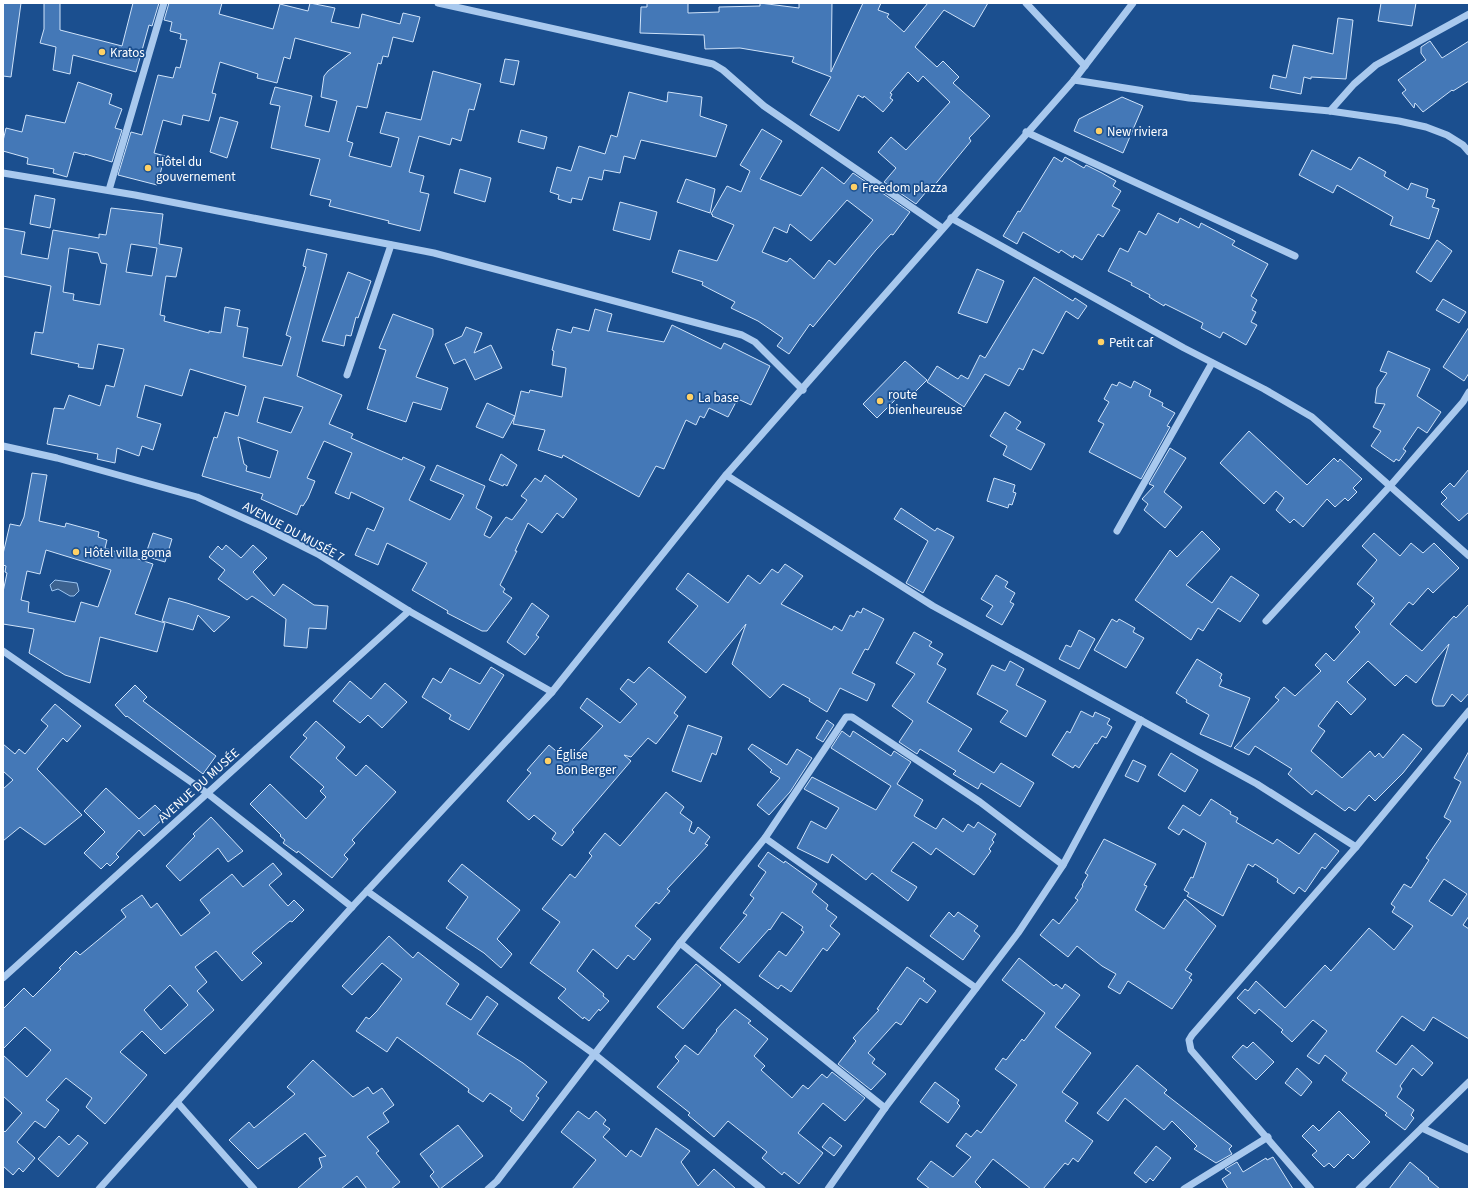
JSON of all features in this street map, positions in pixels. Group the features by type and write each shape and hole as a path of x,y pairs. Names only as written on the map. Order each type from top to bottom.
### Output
{"street":[{"path":"109,190 164,3"},
{"path":"438,3 713,64 723,70 764,106 942,228"},
{"path":"1026,3 1085,66"},
{"path":"99,1189 367,891 552,692 726,476 803,390 1026,132 1074,80 1134,3"},
{"path":"1330,111 1354,84 1376,65 1469,14"},
{"path":"1074,80 1189,98 1330,111 1426,127 1463,145 1469,152"},
{"path":"1026,132 1295,256"},
{"path":"3,173 109,190 434,253 742,335 755,342 803,390"},
{"path":"951,218 1212,364 1264,389 1312,418 1469,556"},
{"path":"347,375 391,245"},
{"path":"1117,531 1212,364"},
{"path":"1266,621 1390,486 1463,402 1469,392"},
{"name":"AVENUE DU MUSÉE 7","path":"3,446 57,458 197,497 268,529 318,554 409,611 552,692"},
{"path":"726,476 933,606 1257,784 1356,847"},
{"name":"AVENUE DU MUSÉE","path":"3,978 409,611"},
{"path":"3,651 207,793 352,908"},
{"path":"1311,1189 1268,1137 1191,1050 1189,1040 1356,847 1469,711"},
{"path":"488,1189 497,1181 680,943 765,838 846,717 849,716 980,802 1063,865"},
{"path":"828,1189 885,1108 1018,933 1063,865 1141,720"},
{"path":"765,838 976,988"},
{"path":"367,891 594,1054 762,1189"},
{"path":"680,943 885,1108"},
{"path":"1359,1189 1469,1082"},
{"path":"177,1102 254,1189"},
{"path":"1422,1128 1469,1150"},
{"path":"1184,1189 1268,1137"}],"water":[{"path":"55,580 77,583 79,591 74,596 70,596 58,589 52,591 50,585"}],"building":[{"path":"3,3 21,3 11,77 3,76"},
{"path":"44,3 60,3 60,30 122,46 133,3 159,3 152,26 149,25 136,72 73,55 70,74 53,70 56,47 40,43 44,29"},
{"path":"169,3 222,3 219,14 273,29 280,4 308,11 310,3 335,8 331,22 359,28 362,14 400,24 403,13 420,17 413,42 393,37 388,57 383,56 381,64 378,63 367,108 357,106 347,141 353,143 349,156 391,167 399,138 380,133 386,112 421,120 433,71 481,84 474,110 469,109 461,141 452,138 450,145 419,136 409,172 424,176 420,192 429,194 420,231 388,223 389,221 329,206 331,200 310,195 320,159 271,148 280,106 270,104 275,87 312,96 305,126 329,132 337,101 321,97 324,76 328,71 351,53 295,38 290,59 284,57 277,83 257,78 258,74 220,62 212,93 216,94 209,121 183,115 181,125 163,120 154,153 165,156 157,185 118,175 131,132 142,135 158,75 173,78 176,67 180,68 187,40 180,39 181,34 170,31 172,22 164,20"},
{"path":"647,3 688,3 688,13 719,12 719,7 760,6 760,3 799,8 799,3 832,3 831,72 863,3 881,3 878,10 889,14 887,17 904,32 928,3 988,3 974,27 944,10 915,47 937,67 943,61 959,77 953,83 990,116 969,138 971,141 928,193 926,192 916,204 884,182 896,168 878,152 891,137 906,150 950,102 923,76 918,82 908,72 890,93 892,94 890,98 893,100 883,112 864,96 863,98 858,95 839,131 810,115 831,77 792,62 794,57 740,48 705,49 704,35 640,33 641,7 647,7"},
{"path":"1381,3 1416,3 1412,26 1378,21"},
{"path":"1338,18 1353,20 1346,79 1311,77 1311,79 1304,77 1301,94 1270,88 1273,75 1286,78 1293,45 1333,54"},
{"path":"1430,41 1442,58 1469,41 1469,81 1453,91 1452,90 1423,112 1415,103 1414,108 1402,93 1406,90 1398,80 1426,60 1421,53 1421,47"},
{"path":"505,59 519,61 514,85 500,82"},
{"path":"78,82 112,94 109,104 122,109 115,128 122,130 112,162 74,152 67,177 53,173 54,169 27,164 28,158 3,151 3,141 6,128 22,132 26,115 65,123"},
{"path":"629,92 667,102 668,92 702,97 700,116 727,125 716,157 641,140 635,159 624,156 620,173 604,170 602,180 589,177 582,200 572,198 571,203 558,199 559,195 550,192 557,167 571,171 579,146 605,154 611,135 617,137"},
{"path":"1122,97 1143,106 1123,153 1074,131 1079,119"},
{"path":"220,117 238,122 227,158 210,152"},
{"path":"762,129 782,141 760,179 801,196 822,167 844,184 853,173 910,212 893,235 891,234 876,250 813,327 810,324 789,354 777,346 783,338 758,321 731,308 735,302 702,285 703,282 672,272 679,250 717,261 734,225 712,216 713,215 711,214 727,186 741,192 750,171 740,165","holes":["847,200 873,220 835,265 829,260 814,279 790,258 787,262 762,252 774,227 787,233 790,224 811,241"]},
{"path":"521,130 547,137 544,149 518,142"},
{"path":"1312,150 1351,170 1359,157 1386,172 1384,176 1408,190 1411,183 1428,189 1426,197 1435,200 1432,207 1439,209 1429,239 1390,225 1393,217 1337,185 1333,193 1299,175"},
{"path":"1054,157 1062,162 1065,157 1084,168 1086,165 1102,173 1116,181 1113,186 1121,191 1112,206 1120,210 1103,237 1098,234 1082,260 1074,255 1073,258 1061,250 1059,253 1023,232 1017,244 1003,236 1018,211 1020,212"},
{"path":"460,169 491,178 485,202 454,193"},
{"path":"686,179 715,189 710,213 677,202"},
{"path":"35,195 55,199 50,228 30,224"},
{"path":"620,202 657,212 650,240 613,230"},
{"path":"111,208 163,214 159,244 182,248 176,277 166,276 160,315 165,316 164,321 209,333 209,331 221,333 225,307 240,310 237,326 248,328 243,357 282,366 291,337 286,335 306,267 303,266 307,249 327,254 297,376 342,395 329,424 353,434 351,438 402,460 403,457 425,467 409,500 450,520 464,495 430,480 437,465 485,486 476,508 492,517 484,535 490,538 506,517 512,520 527,500 521,496 535,478 541,482 545,475 577,499 563,518 557,513 542,533 528,523 515,551 517,551 500,585 505,589 503,592 512,598 487,631 482,631 447,613 448,611 412,590 427,563 387,543 378,565 355,555 367,528 374,531 384,508 351,492 349,499 335,493 352,453 324,441 307,478 315,481 308,498 303,506 301,505 297,515 261,499 263,494 202,476 214,437 217,438 225,412 238,416 246,386 190,369 182,396 145,385 137,417 161,424 153,450 142,446 139,456 117,448 115,463 97,459 98,454 47,444 54,408 64,409 69,395 100,406 106,385 114,387 124,349 98,344 93,369 78,367 79,364 31,354 35,332 43,333 51,286 3,276 3,228 25,232 21,254 48,259 53,230 99,238 99,234 106,235","holes":["131,244 157,248 152,276 126,272","69,248 98,253 101,263 107,264 100,305 73,300 74,294 63,292","264,397 303,407 291,433 257,422","238,437 278,451 270,478 246,471 247,466 244,464"]},
{"path":"1158,213 1178,223 1180,218 1199,228 1201,223 1235,241 1232,245 1268,264 1251,296 1257,300 1252,310 1256,312 1251,322 1257,325 1246,345 1223,332 1220,338 1201,328 1203,323 1165,304 1164,306 1149,297 1150,295 1131,285 1132,283 1108,271 1120,248 1128,252 1139,231 1146,235"},
{"path":"1437,240 1452,251 1431,282 1416,272"},
{"path":"977,269 1004,281 987,323 958,313"},
{"path":"348,272 371,281 358,318 356,317 351,336 346,335 344,346 322,341"},
{"path":"1034,277 1073,301 1075,298 1087,306 1078,319 1066,311 1043,354 1033,349 1023,370 1019,368 1009,386 985,374 964,407 927,382 937,366 958,379 961,375 968,379 980,355 985,358"},
{"path":"1443,299 1466,312 1459,323 1436,310"},
{"path":"595,309 612,314 607,331 664,342 672,325 721,349 724,343 770,366 751,405 740,400 738,403 736,402 728,417 709,408 704,418 700,416 696,425 686,420 664,469 656,466 639,497 563,455 562,458 538,450 545,430 513,424 521,391 529,393 530,390 562,397 566,368 552,365 554,351 552,350 557,329 571,333 573,327 589,331"},
{"path":"393,314 433,329 433,335 416,377 448,388 441,410 413,402 406,422 367,409 386,350 379,348"},
{"path":"466,327 482,333 474,353 491,345 502,368 475,380 465,359 454,364 445,344 462,336"},
{"path":"1469,327 1469,373 1464,381 1443,367"},
{"path":"1388,351 1430,369 1417,396 1441,412 1427,433 1418,427 1403,449 1406,451 1399,461 1396,459 1394,462 1371,446 1381,431 1373,427 1385,404 1375,403 1377,388 1387,373 1380,371"},
{"path":"905,361 927,380 907,400 901,394 877,418 863,404"},
{"path":"1134,381 1151,390 1149,396 1163,403 1162,406 1175,413 1167,426 1170,427 1141,479 1089,452 1104,424 1098,421 1109,402 1104,399 1112,384 1117,386 1119,382 1131,388"},
{"path":"487,403 515,416 503,438 476,427"},
{"path":"1005,412 1021,422 1016,429 1045,444 1031,470 1003,455 1007,446 990,436"},
{"path":"1249,431 1307,485 1334,458 1338,462 1340,459 1362,479 1353,488 1357,492 1348,501 1345,498 1335,507 1327,499 1303,527 1294,519 1290,523 1276,510 1284,498 1276,491 1264,504 1220,463"},
{"path":"1170,448 1186,458 1164,492 1182,507 1165,528 1144,510 1148,504 1142,499 1154,486 1149,484"},
{"path":"501,454 517,465 507,486 504,484 503,486 489,480"},
{"path":"1469,469 1469,512 1459,521 1441,504 1447,498 1441,492 1450,483 1454,487"},
{"path":"32,473 47,475 39,521 65,527 66,523 99,532 98,537 107,540 105,548 153,564 135,614 165,623 157,652 100,637 90,683 65,675 29,653 34,629 3,624 3,592 7,573 5,572 6,566 3,565 3,554 10,524 20,526 24,517","holes":["46,550 111,570 98,607 81,602 75,622 28,612 29,602 21,600 27,571 40,574"]},
{"path":"994,478 1015,485 1013,492 1016,493 1012,505 1009,504 1008,508 987,501"},
{"path":"901,508 935,531 937,528 954,537 923,593 906,583 928,541 894,519"},
{"path":"1202,531 1220,549 1186,585 1212,603 1231,576 1259,595 1240,622 1218,608 1203,631 1198,628 1191,640 1135,600 1170,550 1177,557"},
{"path":"153,533 172,539 165,562 145,556"},
{"path":"1374,533 1400,556 1411,543 1423,553 1434,543 1459,568 1433,593 1428,588 1413,605 1409,602 1390,624 1422,651 1454,616 1456,618 1469,604 1469,693 1461,702 1452,694 1444,706 1436,706 1433,704 1432,700 1449,644 1416,683 1406,675 1395,686 1368,661 1347,682 1366,699 1351,715 1337,701 1318,726 1325,731 1311,751 1342,778 1370,751 1375,757 1379,753 1383,758 1403,734 1422,749 1403,773 1375,801 1369,795 1355,811 1349,807 1345,811 1316,790 1312,795 1288,774 1292,769 1255,746 1249,755 1234,748 1279,700 1275,697 1284,687 1295,696 1321,671 1315,665 1326,653 1334,661 1360,632 1355,627 1375,604 1371,601 1374,598 1357,584 1377,560 1362,546"},
{"path":"226,545 241,558 253,545 267,558 253,572 274,596 283,584 314,605 328,606 326,629 309,628 307,648 284,646 286,619 252,596 247,600 218,579 225,570 209,557 218,546 222,550"},
{"path":"785,564 803,576 781,604 832,630 834,626 842,631 850,615 854,617 857,611 861,613 863,608 884,619 868,650 865,649 852,673 875,684 867,701 840,688 827,712 809,701 810,699 783,684 770,698 732,664 746,624 706,673 668,642 698,606 676,589 688,573 728,603 748,575 760,584 772,569 778,573"},
{"path":"996,575 1008,582 1005,587 1015,593 1010,602 1014,604 1002,625 986,616 993,606 981,599"},
{"path":"169,598 230,617 214,632 198,615 193,630 162,621"},
{"path":"532,603 549,616 536,635 539,637 525,655 507,642"},
{"path":"1112,619 1117,622 1119,619 1135,628 1133,632 1144,638 1126,668 1094,650"},
{"path":"1079,630 1095,639 1079,669 1059,659 1066,645 1071,647"},
{"path":"914,632 932,642 929,646 943,654 937,664 946,669 927,702 972,729 958,751 994,773 1001,763 1034,783 1020,807 981,783 978,789 953,774 956,771 920,749 917,754 899,742 913,721 892,706 915,674 896,663"},
{"path":"1197,659 1222,674 1220,678 1222,680 1219,686 1250,698 1231,747 1200,734 1209,715 1186,702 1187,700 1176,693"},
{"path":"1010,661 1024,669 1016,685 1046,701 1026,737 1000,722 1008,711 977,694 992,665 1005,671"},
{"path":"491,667 504,675 469,730 449,719 451,715 422,697 433,678 441,683 450,668 480,684"},
{"path":"649,667 686,697 674,713 678,716 656,744 648,738 631,757 624,755 631,761 572,830 574,832 562,846 552,839 556,833 534,815 529,820 507,801 531,773 527,770 549,745 569,762 603,726 580,708 587,698 620,723 637,704 620,689 628,679 634,683"},
{"path":"350,681 371,699 385,683 407,702 382,728 368,715 360,723 333,701"},
{"path":"135,685 147,697 143,701 216,756 203,774 127,716 126,717 115,705"},
{"path":"55,704 81,726 67,742 63,738 37,769 82,815 45,845 20,827 3,841 3,789 13,780 3,771 3,744 15,754 19,749 25,754 48,726 41,720"},
{"path":"1081,711 1093,717 1095,712 1110,719 1107,724 1112,727 1106,738 1102,736 1097,744 1095,743 1079,768 1075,765 1073,768 1052,755 1067,731 1070,733"},
{"path":"827,720 834,725 823,742 816,738"},
{"path":"316,721 345,747 336,758 356,776 366,765 396,792 352,840 355,843 344,855 348,859 332,878 298,851 297,853 283,843 285,840 280,836 281,835 250,804 270,784 306,819 326,797 320,791 324,787 290,757 307,738 303,735"},
{"path":"688,725 722,737 716,755 712,753 701,782 672,771"},
{"path":"842,731 850,737 853,731 891,756 894,751 911,762 897,784 923,800 914,816 936,829 943,818 963,832 968,824 974,828 978,822 996,834 992,840 994,842 989,849 991,851 974,875 936,848 931,855 913,842 891,871 917,887 908,901 872,873 866,880 832,854 828,863 797,848 811,821 826,829 839,808 804,789 812,777 876,810 891,786 831,748"},
{"path":"752,744 787,765 797,749 812,758 790,792 769,815 757,805 780,778 770,772 772,770 748,749"},
{"path":"1469,751 1469,916 1463,925 1469,929 1469,1039 1433,1017 1424,1031 1402,1016 1376,1051 1396,1065 1412,1045 1433,1063 1422,1076 1413,1068 1400,1086 1402,1089 1397,1097 1414,1110 1411,1115 1414,1118 1405,1130 1385,1115 1387,1113 1342,1080 1347,1073 1325,1055 1319,1064 1307,1056 1327,1031 1313,1020 1292,1042 1281,1032 1283,1030 1259,1009 1255,1014 1237,998 1245,989 1248,991 1256,981 1285,1008 1325,965 1331,971 1369,928 1394,950 1413,926 1392,912 1395,907 1391,904 1404,884 1411,888 1429,860 1426,858 1451,821 1444,817 1461,782 1454,778","holes":["1444,879 1467,894 1452,916 1429,901"]},
{"path":"1171,753 1198,770 1185,792 1158,775"},
{"path":"1133,760 1146,766 1138,782 1125,776"},
{"path":"106,788 139,819 155,805 166,816 144,836 139,830 116,854 119,857 110,866 107,863 101,869 84,853 105,832 84,811"},
{"path":"666,792 684,807 680,813 692,822 689,831 694,834 698,827 710,837 705,844 708,845 667,889 670,891 659,904 656,902 635,926 651,939 634,960 628,955 617,969 593,949 577,971 604,994 603,996 609,1001 600,1011 599,1009 589,1021 584,1017 583,1019 558,998 566,989 530,963 560,922 542,909 570,874 575,878 592,856 589,853 605,833 620,846"},
{"path":"1211,799 1231,812 1230,814 1238,818 1236,822 1273,844 1277,839 1299,854 1315,833 1339,851 1325,869 1322,867 1305,892 1299,887 1294,894 1277,882 1278,879 1255,864 1253,867 1248,864 1223,916 1187,896 1189,893 1184,890 1191,877 1193,878 1206,843 1183,829 1179,835 1168,828 1183,805 1200,816"},
{"path":"211,817 243,851 228,862 218,848 180,881 166,866 195,836 193,834"},
{"path":"1104,839 1156,864 1144,885 1147,886 1135,910 1164,929 1185,899 1216,926 1185,970 1192,974 1189,978 1192,980 1172,1009 1128,981 1120,994 1108,987 1116,974 1102,966 1077,946 1068,957 1040,935 1053,919 1059,924 1078,900 1075,898 1088,875 1085,873"},
{"path":"768,852 784,863 785,861 817,884 812,892 828,905 826,909 837,917 830,926 840,934 827,951 823,948 791,992 781,985 778,989 759,976 779,951 786,956 804,932 801,930 803,927 782,912 770,930 769,929 739,963 720,948 747,915 743,913 754,898 750,895 766,872 758,866"},
{"path":"273,863 282,874 269,885 288,906 294,900 304,910 292,922 290,921 252,953 262,963 242,981 216,951 195,967 207,982 197,991 214,1010 165,1054 142,1031 120,1052 147,1075 105,1124 86,1107 92,1098 66,1078 46,1100 59,1110 45,1128 35,1121 17,1142 35,1158 23,1172 19,1168 13,1175 3,1166 3,1130 5,1132 22,1113 3,1096 3,1055 27,1077 51,1050 25,1027 3,1049 3,1009 24,988 33,997 61,969 59,968 76,951 80,955 126,917 121,910 142,895 151,908 157,903 181,936 210,913 200,900 232,874 243,887","holes":["170,985 188,1005 161,1030 144,1010"]},
{"path":"462,864 520,910 497,939 512,954 501,968 484,953 446,928 468,897 448,881"},
{"path":"949,912 954,917 958,912 978,926 974,931 980,936 963,960 930,936"},
{"path":"389,936 413,958 418,952 459,984 446,1004 471,1020 487,996 498,1004 477,1034 523,1063 547,1082 536,1096 539,1098 523,1121 510,1111 512,1108 490,1093 483,1102 468,1092 469,1089 397,1037 387,1052 356,1031 366,1017 369,1019 377,1011 402,979 382,963 352,995 342,986"},
{"path":"1019,958 1054,986 1056,984 1062,989 1065,984 1080,995 1055,1027 1091,1053 1062,1092 1078,1103 1065,1121 1093,1141 1078,1162 1073,1158 1068,1165 1065,1163 1043,1189 1031,1189 993,1159 975,1182 982,1189 930,1189 917,1179 931,1161 953,1177 971,1157 956,1146 966,1133 971,1137 977,1130 981,1133 1017,1085 995,1069 1003,1058 1006,1060 1022,1039 1024,1041 1045,1013 1002,980"},
{"path":"696,964 721,985 683,1029 657,1007"},
{"path":"907,967 925,979 923,981 936,991 927,1003 920,998 901,1025 896,1022 868,1053 875,1059 872,1063 886,1074 871,1090 838,1064 856,1041 853,1038 879,1010 877,1009"},
{"path":"735,1009 751,1021 748,1023 768,1039 754,1056 765,1066 761,1070 792,1098 803,1085 808,1089 822,1074 827,1078 832,1072 865,1098 845,1121 823,1103 798,1133 823,1153 799,1184 784,1172 782,1175 762,1158 767,1152 728,1121 714,1137 688,1115 690,1113 657,1087 679,1061 675,1057 685,1045 698,1055 717,1031 716,1030"},
{"path":"1253,1042 1274,1062 1256,1080 1232,1057 1243,1045 1247,1048"},
{"path":"313,1060 353,1097 368,1087 373,1094 382,1088 394,1105 383,1113 389,1122 367,1137 379,1151 376,1153 400,1182 391,1189 367,1189 357,1176 341,1189 297,1189 322,1167 319,1158 326,1156 305,1133 258,1169 229,1140 249,1122 254,1128 295,1094 287,1087"},
{"path":"1137,1065 1167,1090 1164,1093 1232,1146 1229,1149 1232,1154 1216,1163 1194,1149 1197,1146 1172,1121 1164,1130 1125,1098 1108,1121 1097,1113"},
{"path":"1297,1068 1312,1082 1301,1096 1285,1083"},
{"path":"935,1082 959,1100 957,1103 960,1106 948,1123 920,1102"},
{"path":"578,1111 589,1119 596,1111 606,1120 603,1124 610,1129 603,1137 626,1157 631,1150 641,1157 656,1128 690,1151 681,1162 698,1186 714,1169 736,1189 572,1189 596,1160 561,1132"},
{"path":"1339,1111 1370,1142 1353,1159 1348,1154 1334,1168 1329,1163 1324,1167 1312,1155 1317,1151 1302,1136 1313,1125 1319,1131"},
{"path":"458,1125 483,1156 440,1189 430,1176 434,1172 420,1154"},
{"path":"78,1135 88,1143 58,1177 38,1159 59,1136 69,1145"},
{"path":"830,1137 842,1146 834,1156 822,1147"},
{"path":"1156,1146 1171,1158 1153,1181 1150,1178 1146,1183 1134,1173"},
{"path":"1273,1157 1293,1189 1228,1189 1222,1179 1231,1173 1225,1169 1237,1162 1243,1172 1266,1158 1267,1160"},
{"path":"1410,1162 1429,1178 1428,1179 1440,1189 1389,1189"}],"place":[{"name":"Kratos","path":"102,52"},
{"name":"New riviera","path":"1099,131"},
{"name":"Hôtel du gouvernement","path":"148,168"},
{"name":"Freedom plazza","path":"854,187"},
{"name":"Petit caf","path":"1101,342"},
{"name":"La base","path":"690,397"},
{"name":"route bienheureuse","path":"880,401"},
{"name":"Hôtel villa goma","path":"76,552"},
{"name":"Église Bon Berger","path":"548,761"}]}
